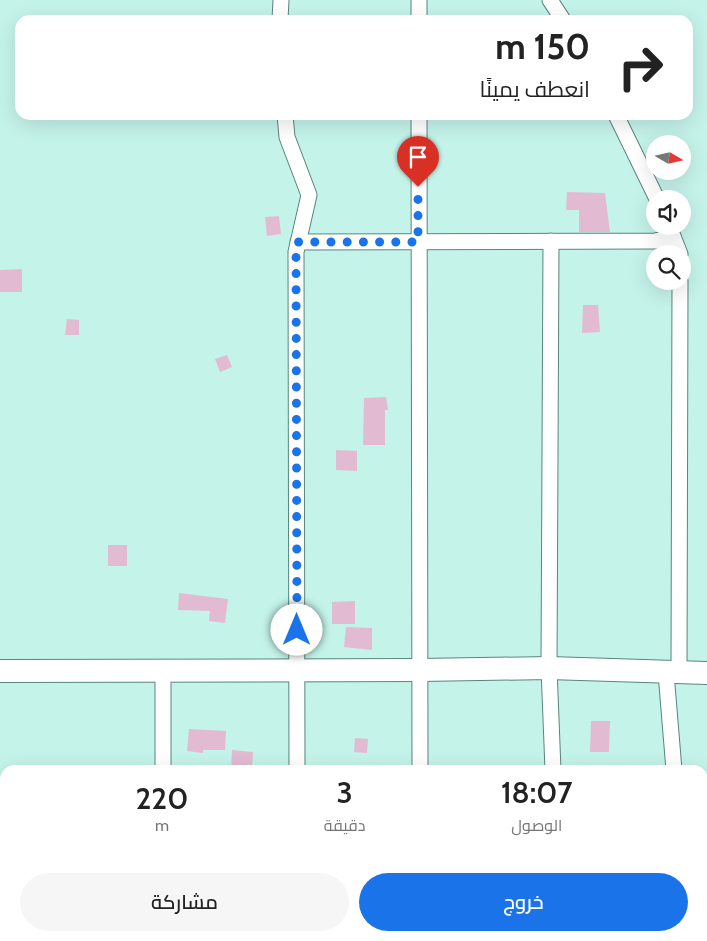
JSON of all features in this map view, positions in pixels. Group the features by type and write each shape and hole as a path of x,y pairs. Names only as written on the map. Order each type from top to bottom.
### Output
{"main road":[{"path":"0,672 549,668 707,673"}],"street":[{"path":"280,15 281,0"},
{"path":"418,0 418,15"},
{"path":"550,0 560,15"},
{"path":"285,120 287,137 309,195 296,252 297,765"},
{"path":"418,120 420,765"},
{"path":"618,120 652,190"},
{"path":"298,242 655,241 666,235"},
{"path":"551,241 549,668 553,765"},
{"path":"674,765 672,673 680,290"},
{"path":"163,671 163,765"}],"building":[{"path":"567,192 605,193 610,232 579,232 579,210 566,210"},
{"path":"279,216 281,234 267,236 265,217"},
{"path":"22,269 22,292 0,292 0,270"},
{"path":"583,305 598,305 600,332 582,333"},
{"path":"67,319 79,320 79,335 65,335"},
{"path":"227,355 232,367 220,372 215,359"},
{"path":"386,397 388,410 385,410 385,445 363,445 364,398"},
{"path":"336,450 357,451 357,471 336,470"},
{"path":"108,545 127,545 127,566 108,566"},
{"path":"179,593 228,599 225,623 209,621 210,611 178,610"},
{"path":"355,601 355,624 332,624 332,602"},
{"path":"346,627 372,628 372,650 344,647"},
{"path":"591,721 610,721 609,752 590,752"},
{"path":"189,729 226,731 225,750 203,750 203,753 187,751"},
{"path":"355,738 368,739 367,753 354,752"},
{"path":"232,750 253,752 252,765 231,765"}],"route":[{"path":"297,630 296,252 298,242 418,242 418,187"}]}
